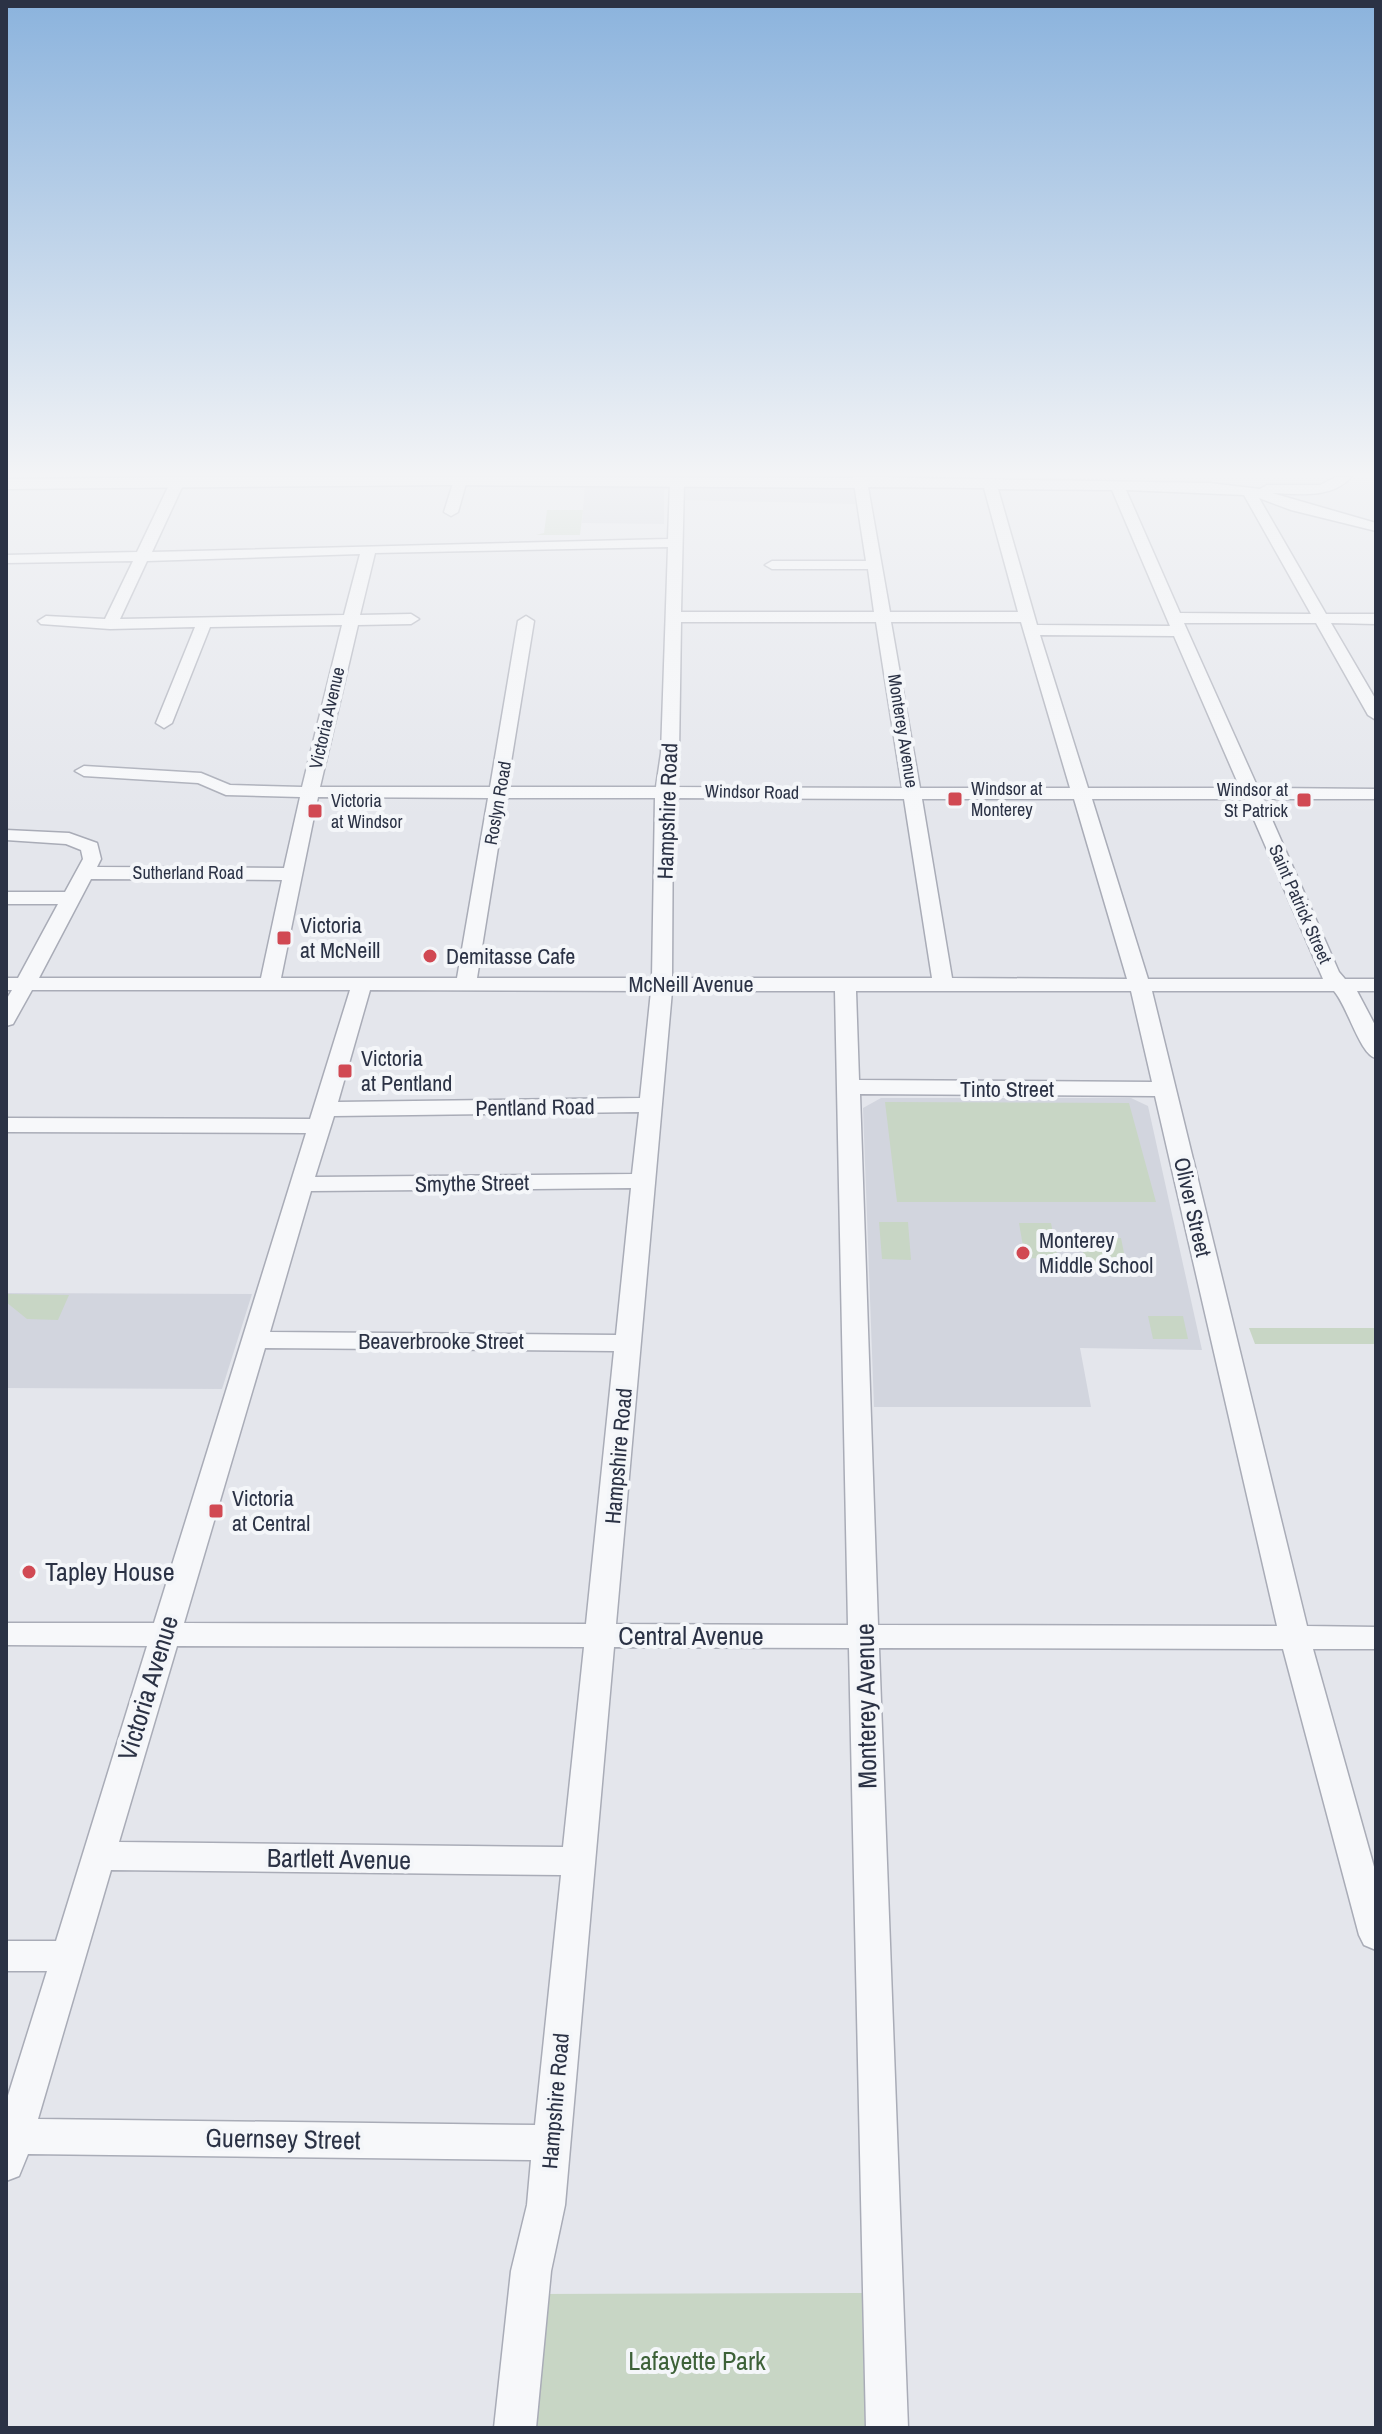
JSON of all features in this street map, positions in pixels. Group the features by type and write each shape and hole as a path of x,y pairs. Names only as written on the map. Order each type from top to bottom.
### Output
{"street":[{"path":"110,624 126,591"},
{"name":"Victoria Avenue","path":"270,983 291,874 359,591"},
{"name":"Hampshire Road","path":"515,2428 531,2271 546,2205 662,984 664,791 670,753 673,591"},
{"name":"Monterey Avenue","path":"880,591 943,985"},
{"name":"Oliver Street","path":"1017,591 1083,793 1140,986 1295,1639 1376,1935"},
{"name":"Saint Patrick Street","path":"1162,591 1330,974 1355,1002 1376,1052"},
{"path":"1304,591 1376,715"},
{"path":"672,617 885,618 1029,624 1177,624 1318,616 1376,619"},
{"path":"46,621 110,624 411,619"},
{"name":"Roslyn Road","path":"466,984 526,621"},
{"path":"164,723 204,623"},
{"name":"Windsor Road","path":"84,771 201,778 226,790 310,792 1376,794"},
{"path":"6,1020 16,984 92,859 90,847 69,839 8,835"},
{"name":"Sutherland Road","path":"86,873 291,874"},
{"path":"6,898 68,898"},
{"name":"McNeill Avenue","path":"16,984 1376,985"},
{"name":"Victoria Avenue","path":"11,2149 362,984"},
{"name":"Monterey Avenue","path":"845,985 865,1637 874,2111 887,2428"},
{"name":"Tinto Street","path":"849,1087 1166,1089"},
{"name":"Pentland Road","path":"6,1125 322,1118 649,1105"},
{"name":"Smythe Street","path":"302,1184 642,1181"},
{"name":"Beaverbrooke Street","path":"254,1340 629,1343"},
{"name":"Central Avenue","path":"6,1634 1376,1638"},
{"name":"Bartlett Avenue","path":"99,1856 579,1861"},
{"path":"6,1956 69,1956"},
{"name":"Guernsey Street","path":"11,2149 551,2143"}],"shaded area":[{"name":"Monterey Middle School","path":"881,1098 1131,1098 1148,1106 1202,1350 1080,1348 1091,1407 874,1407 863,1108"},
{"path":"6,1293 252,1294 222,1389 6,1388"}],"green space":[{"path":"885,1102 1129,1103 1156,1202 897,1202"},
{"path":"879,1222 908,1222 911,1260 882,1259"},
{"path":"1019,1223 1051,1223 1058,1259 1025,1258"},
{"path":"1080,1238 1121,1238 1126,1263 1085,1262"},
{"path":"6,1294 69,1295 58,1320 27,1319 6,1302"},
{"path":"1148,1316 1183,1316 1188,1339 1153,1339"},
{"path":"1249,1328 1376,1328 1376,1344 1255,1344"},
{"name":"Lafayette Park","path":"862,2293 865,2428 524,2428 537,2294"}],"place":[{"name":"Windsor at Monterey","path":"955,799"},
{"name":"Windsor at St Patrick","path":"1304,800"},
{"name":"Victoria at Windsor","path":"315,811"},
{"name":"Victoria at McNeill","path":"284,938"},
{"name":"Demitasse Cafe","path":"430,956"},
{"name":"Victoria at Pentland","path":"345,1071"},
{"name":"Monterey Middle School","path":"1023,1253"},
{"name":"Victoria at Central","path":"216,1511"},
{"name":"Tapley House","path":"29,1572"}]}
